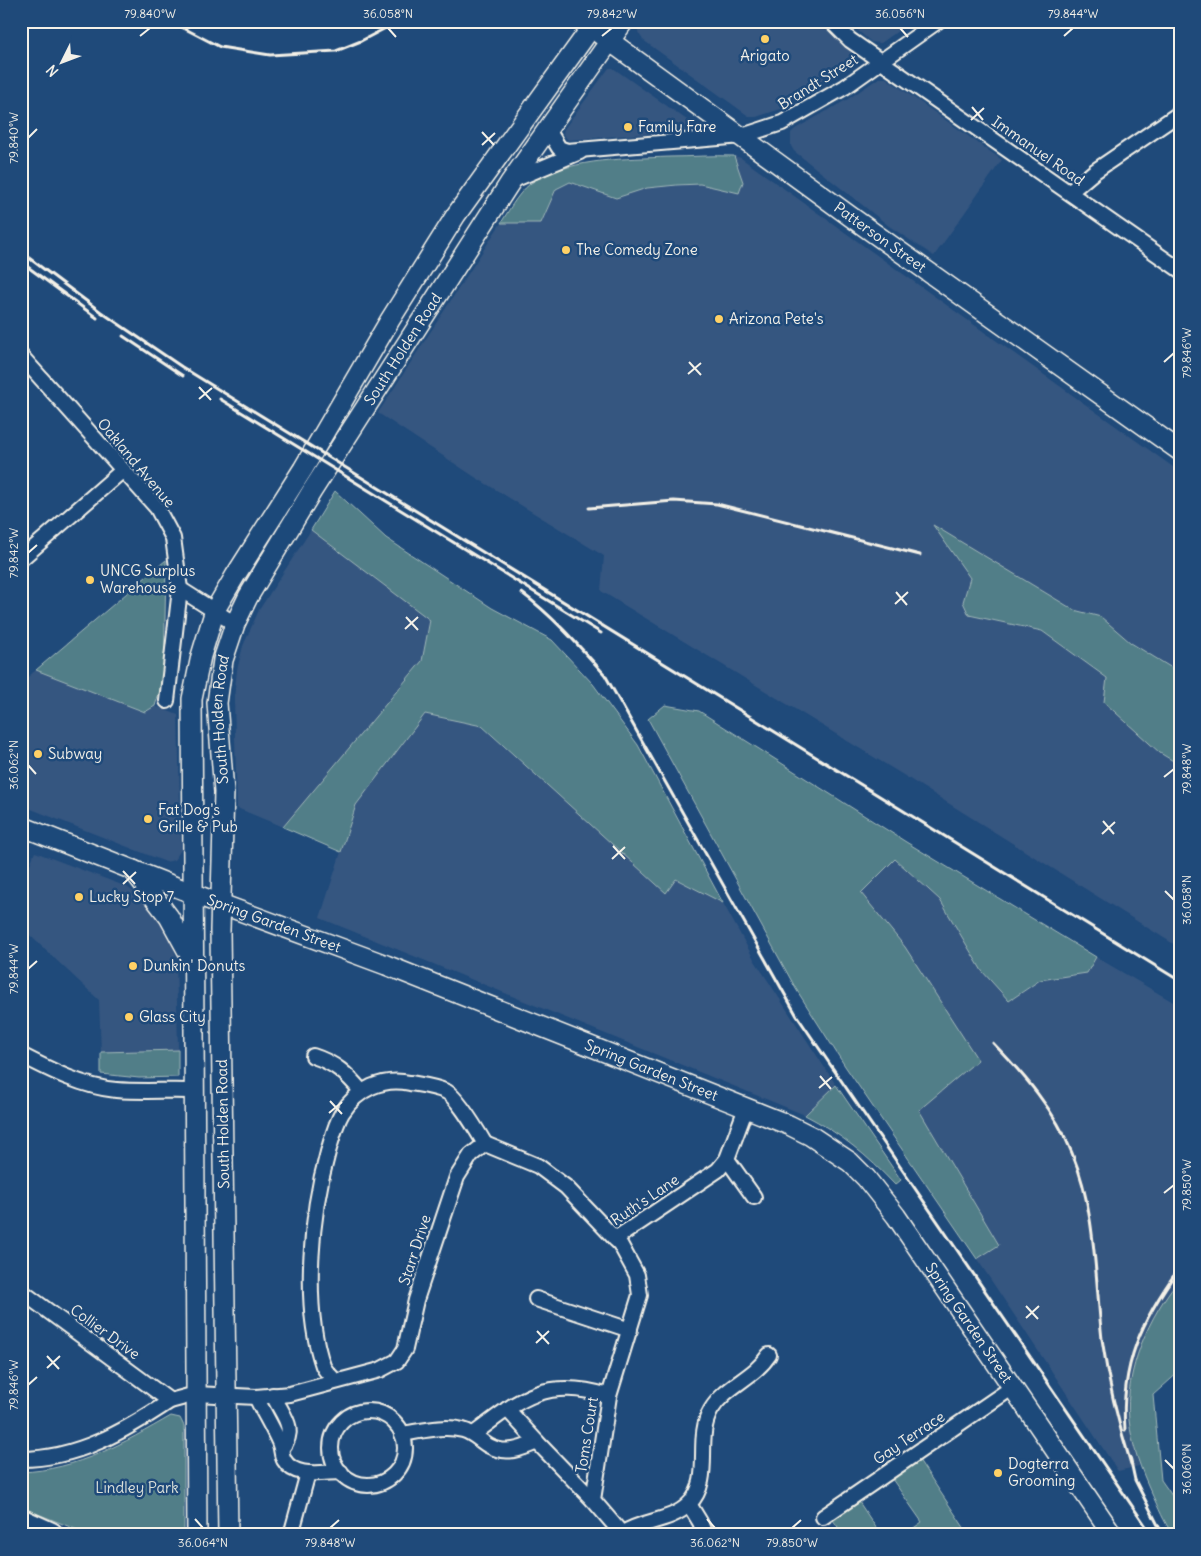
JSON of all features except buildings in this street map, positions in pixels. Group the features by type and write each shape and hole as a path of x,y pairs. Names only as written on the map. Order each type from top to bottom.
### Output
{"highway":[{"path":"21,1522 50,1535"}],"main road":[{"name":"South Holden Road","path":"228,1535 221,904 224,792 218,703 223,660 234,624 248,597 312,491 511,181 624,21"},
{"name":"South Holden Road","path":"197,1535 192,698 200,656 215,610 438,244 590,23"},
{"name":"Patterson Street","path":"590,23 610,41 1180,451"},
{"name":"Spring Garden Street","path":"21,826 194,894 386,964 746,1108 811,1136 850,1162 866,1178 896,1216 1113,1535"},
{"path":"132,869 169,916 193,959"}],"street":[{"name":"Immanuel Road","path":"831,21 850,40 1180,270"},
{"name":"Brandt Street","path":"511,181 582,151 742,136 782,123 799,115 938,21"},
{"path":"1070,192 1095,171 1180,113"},
{"name":"Brandt Street","path":"547,128 559,148 582,151"},
{"name":"Oakland Avenue","path":"21,356 157,508 173,538 180,589 167,701"},
{"path":"21,559 123,470"},
{"path":"180,589 234,624"},
{"path":"21,1055 57,1073 98,1087 115,1090 194,1091"},
{"path":"313,1056 331,1062 346,1073 361,1091"},
{"path":"335,1381 324,1368 314,1328 312,1237 316,1197 334,1130 342,1113 361,1091 376,1084 393,1081 426,1086 448,1093 485,1144 548,1172 566,1187 616,1239"},
{"name":"Ruth's Lane","path":"630,1330 640,1289 631,1262 616,1239 718,1170 727,1159 746,1108"},
{"name":"Starr Drive","path":"21,1459 60,1455 85,1448 142,1419 170,1401 196,1394 256,1397 290,1394 380,1370 397,1361 405,1349 422,1281 457,1177 471,1156 485,1144"},
{"path":"727,1159 754,1197"},
{"name":"Collier Drive","path":"21,1290 170,1401"},
{"path":"536,1299 630,1330"},
{"name":"Toms Court","path":"593,1500 609,1396 630,1330"},
{"path":"507,1409 623,1534 631,1528 674,1514 689,1504 700,1485 704,1430 712,1408 726,1393 762,1366 769,1355"},
{"path":"474,1434 507,1409 532,1395 554,1388 573,1387 609,1396"},
{"name":"Gay Terrace","path":"823,1517 1013,1387"},
{"path":"273,1395 289,1429 288,1440 282,1448"},
{"path":"256,1397 282,1448 282,1458 286,1463 294,1470 308,1473 341,1472"},
{"path":"370,1411 383,1414 394,1423 402,1434 405,1448 402,1461 396,1473 385,1481 372,1484 358,1483 341,1472 332,1455 332,1440 340,1423 350,1415 370,1411"},
{"path":"402,1434 450,1428 474,1434 489,1446 504,1451 519,1450 537,1442"},
{"path":"275,1434 289,1429"},
{"path":"291,1535 308,1473"},
{"path":"689,1504 700,1522 705,1535"}],"shaded area":[{"path":"643,21 817,21 853,54 854,61 813,92 787,107 756,117 750,117 643,40 638,32 638,28"},
{"path":"847,21 912,21 881,43 871,42"},
{"path":"609,68 613,68 694,125 694,130 568,140 563,134 564,129"},
{"path":"879,78 886,78 1002,160 934,256 889,226 794,151 791,146 791,133 795,129 848,99"},
{"path":"734,156 741,158 1180,472 1180,673 1131,643 1101,617 1074,610 934,526 970,578 963,602 969,615 1042,631 1107,678 1160,753 1180,765 1180,948 900,773 601,591 604,556 475,477 378,413 501,223 541,223 556,189 570,182 616,198 647,188 700,184 719,187 743,182"},
{"path":"311,530 430,619 422,661 283,827 237,808 234,699 237,670 243,646 259,610"},
{"path":"36,670 145,712 155,706 178,715 181,850 174,860 166,862 21,805 21,683"},
{"path":"425,714 481,726 666,892 676,879 723,903 755,961 836,1085 805,1115 320,918 356,805"},
{"path":"35,852 127,887 142,898 156,913 170,935 176,957 178,1050 101,1052 99,1000 21,927 21,886"},
{"path":"895,858 940,900 982,971 1009,1001 1040,980 1087,973 1096,957 1180,1006 1180,1278 1171,1289 1145,1336 1129,1420 1139,1466 1118,1471 977,1259 999,1245 919,1110 861,893"}],"green space":[{"path":"734,156 743,182 739,193 700,184 647,188 616,198 570,182 556,189 541,223 501,223 516,199 531,183 553,172 569,167 618,159"},
{"path":"335,491 386,538 492,608 552,640 593,684 638,745 723,903 676,879 666,893 482,726 425,714 356,805 341,852 283,827 422,661 430,620 311,530"},
{"path":"933,525 1074,610 1101,617 1131,643 1180,673 1180,765 1160,753 1104,702 1107,678 1042,631 969,615 963,602 970,578"},
{"path":"166,560 164,678 155,706 145,712 36,670"},
{"path":"665,705 699,711 906,842 1096,957 1087,973 1040,980 1009,1001 982,971 940,900 895,859 861,893 905,947 978,1060 919,1110 999,1245 977,1259 845,1066 796,989 648,719"},
{"path":"178,1050 178,1077 139,1078 101,1074 101,1052"},
{"path":"836,1085 901,1180 895,1185 853,1146 830,1129 805,1115"},
{"path":"1180,1278 1180,1371 1153,1395 1161,1480 1180,1507 1180,1535 1173,1535 1159,1509 1137,1458 1130,1430 1128,1401 1130,1382 1141,1345 1158,1309"},
{"name":"Lindley Park","path":"171,1416 180,1418 184,1426 184,1535 90,1535 21,1507 21,1472 42,1470 81,1461 136,1436"},
{"path":"919,1460 969,1535 904,1535 922,1522 892,1479"},
{"path":"859,1502 881,1535 834,1535 840,1530 833,1520"}],"railway":[{"path":"170,21 220,47 270,55 336,51 361,41 399,21"},
{"path":"21,252 101,312 182,367 1180,981"},
{"path":"21,262 97,318"},
{"path":"123,336 183,376"},
{"path":"220,399 601,633"},
{"path":"589,508 674,501 717,504 920,555"},
{"path":"522,593 555,621 605,675 797,1016 1152,1535"},
{"path":"993,1043 1048,1108 1065,1137 1080,1175 1090,1221 1104,1355 1114,1402 1131,1464"},
{"path":"1125,1430 1124,1406 1126,1384 1136,1344 1155,1305 1180,1267"},
{"path":"1130,1457 1135,1480 1163,1535"}],"place":[{"name":"Arigato","path":"765,39"},
{"name":"Family Fare","path":"628,127"},
{"name":"The Comedy Zone","path":"566,250"},
{"name":"Arizona Pete's","path":"719,319"},
{"name":"UNCG Surplus Warehouse","path":"90,580"},
{"name":"Subway","path":"38,754"},
{"name":"Fat Dog's Grille & Pub","path":"148,819"},
{"name":"Lucky Stop 7","path":"79,897"},
{"name":"Dunkin' Donuts","path":"133,966"},
{"name":"Glass City","path":"129,1017"},
{"name":"Dogterra Grooming","path":"998,1473"}]}
